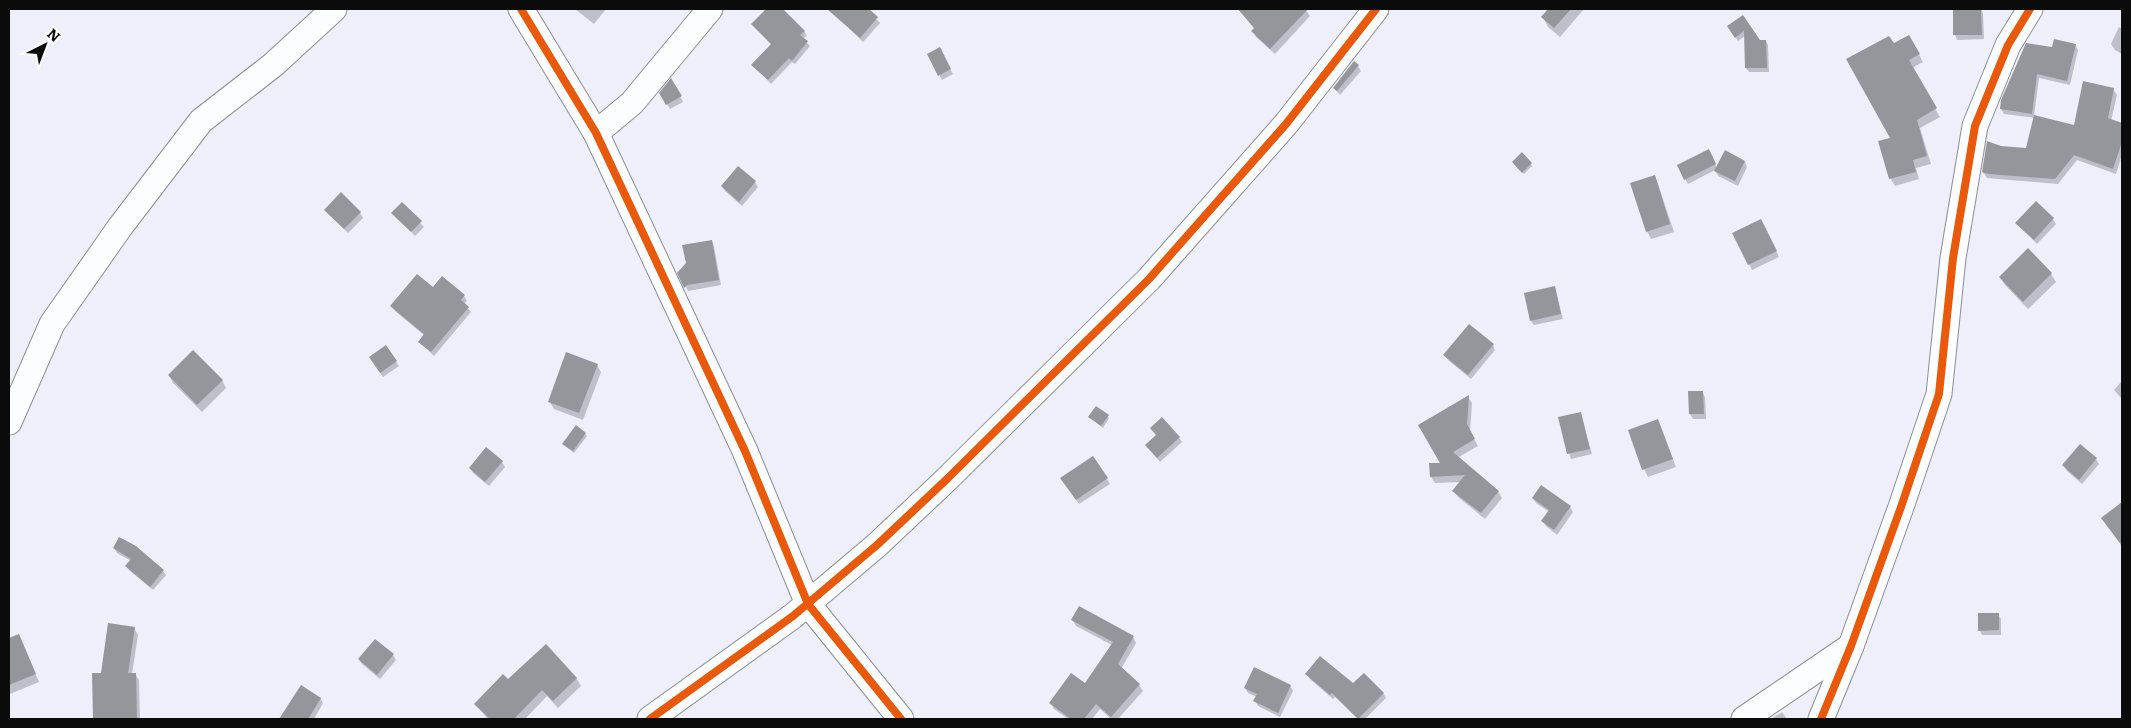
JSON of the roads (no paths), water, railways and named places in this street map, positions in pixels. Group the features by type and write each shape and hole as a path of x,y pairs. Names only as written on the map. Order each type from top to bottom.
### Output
{"street":[{"path":"10,417 36,357 58,316 120,227 201,120 273,65 334,9"},
{"path":"521,9 596,133 745,450 808,604 901,719"},
{"path":"596,133 632,103 710,9"},
{"path":"655,717 808,604 877,545 933,492 1148,279 1286,124 1376,9"},
{"path":"1821,719 1851,646 1901,507 1938,394 1953,258 1975,126 2008,45 2030,9"},
{"path":"9,376 36,357"},
{"path":"1744,719 1766,702 1851,646"}]}
